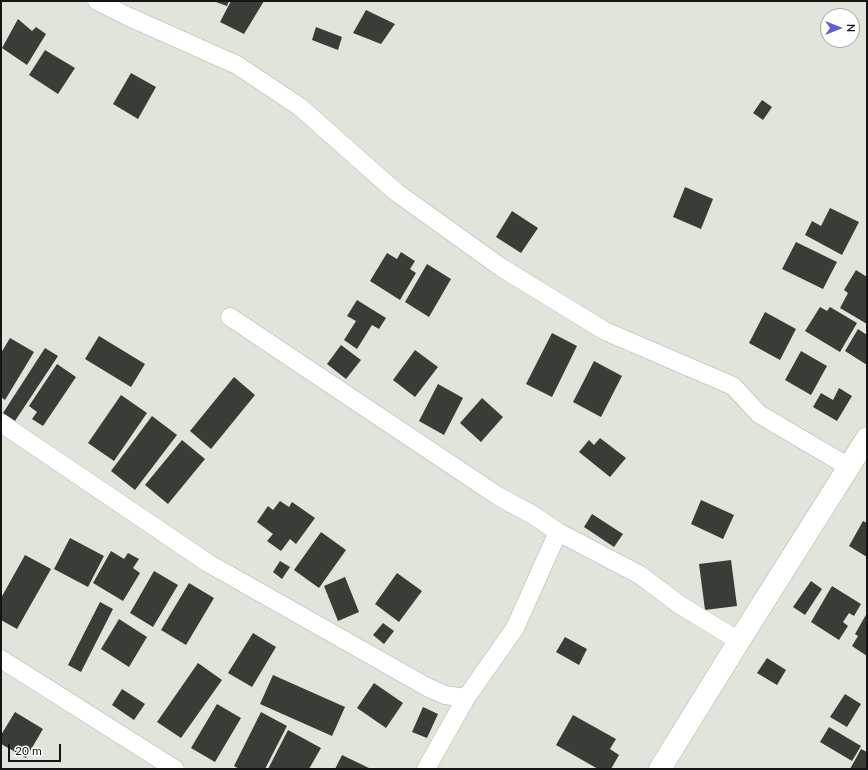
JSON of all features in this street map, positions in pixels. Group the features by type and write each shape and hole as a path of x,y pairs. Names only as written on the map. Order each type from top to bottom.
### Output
{"street":[{"path":"97,1 237,65 300,107 396,192 502,268 605,331 732,386 759,414 849,467"},
{"path":"230,317 492,492 534,515 558,532 640,575 680,604 739,641"},
{"path":"1,423 208,563 427,687 446,695 466,698"},
{"path":"660,769 867,438"},
{"path":"426,769 466,698 515,628 558,532"},
{"path":"1,659 175,769"}],"building":[{"path":"213,1 229,1 227,6"},
{"path":"231,1 264,1 244,34 220,22"},
{"path":"366,10 395,24 381,44 353,33"},
{"path":"18,19 32,31 36,27 46,34 27,65 2,48"},
{"path":"316,27 342,37 338,50 312,40"},
{"path":"45,50 75,68 58,94 29,75"},
{"path":"131,73 156,87 138,119 113,104"},
{"path":"762,100 772,107 763,120 753,113"},
{"path":"685,187 713,199 701,229 673,217"},
{"path":"830,208 859,222 842,255 805,235 812,221 821,226"},
{"path":"512,211 538,228 521,253 496,237"},
{"path":"796,242 837,262 823,289 782,269"},
{"path":"401,252 415,261 410,269 416,273 400,300 370,281 387,253 397,259"},
{"path":"427,264 451,279 429,317 405,302"},
{"path":"856,270 867,277 867,324 840,308 848,293 844,290"},
{"path":"357,300 386,318 379,329 372,325 357,349 344,340 356,321 347,316"},
{"path":"820,307 827,311 830,307 857,323 840,352 805,331"},
{"path":"765,312 796,329 780,360 749,343"},
{"path":"858,329 867,335 867,365 845,351"},
{"path":"552,333 577,346 552,397 526,384"},
{"path":"99,336 145,364 131,387 85,359"},
{"path":"10,338 34,352 5,400 1,397 1,353"},
{"path":"341,345 361,360 346,379 327,364"},
{"path":"45,348 58,356 15,421 3,413"},
{"path":"415,350 438,367 415,397 393,380"},
{"path":"801,351 827,366 811,395 785,380"},
{"path":"594,361 622,376 601,417 573,402"},
{"path":"57,364 76,377 43,426 32,419 37,412 29,406"},
{"path":"234,377 255,395 211,449 190,431"},
{"path":"438,384 463,398 444,435 419,421"},
{"path":"839,388 852,396 837,421 813,407 821,393 833,400"},
{"path":"121,395 147,413 114,461 88,443"},
{"path":"482,398 503,417 481,442 460,423"},
{"path":"152,416 177,435 135,490 111,471"},
{"path":"600,438 626,458 610,477 579,452 589,440 594,445"},
{"path":"182,440 205,459 168,504 145,485"},
{"path":"701,500 734,515 723,539 691,524"},
{"path":"280,501 289,507 292,502 315,518 296,544 290,539 281,551 267,541 273,534 257,522 268,506 273,510"},
{"path":"592,514 623,534 614,547 584,527"},
{"path":"863,521 867,523 867,557 849,546"},
{"path":"321,532 346,550 319,588 294,570"},
{"path":"70,538 104,556 88,587 54,569"},
{"path":"111,551 124,559 128,553 139,559 133,568 140,573 123,601 93,583"},
{"path":"25,555 51,569 17,629 1,620 1,598"},
{"path":"731,560 737,606 705,610 699,564"},
{"path":"280,561 290,567 282,579 273,572"},
{"path":"154,571 178,585 153,627 130,613"},
{"path":"397,573 422,591 399,622 375,604"},
{"path":"345,577 359,612 338,621 324,586"},
{"path":"811,581 822,589 805,615 793,607"},
{"path":"189,583 214,598 186,645 161,630"},
{"path":"832,586 861,604 854,616 849,613 843,622 848,626 839,640 811,622"},
{"path":"100,602 113,609 81,672 68,665"},
{"path":"867,613 867,656 852,646 858,636 855,634"},
{"path":"119,619 147,637 129,667 101,649"},
{"path":"383,623 394,631 384,644 373,635"},
{"path":"253,633 276,647 252,687 228,673"},
{"path":"565,637 587,649 579,665 556,652"},
{"path":"767,658 786,670 777,685 757,673"},
{"path":"198,663 222,680 181,738 157,722"},
{"path":"273,675 345,707 332,736 260,704"},
{"path":"374,683 403,703 386,728 357,708"},
{"path":"122,689 145,704 134,720 112,705"},
{"path":"845,694 861,704 847,727 830,717"},
{"path":"217,704 241,718 215,762 191,748"},
{"path":"423,707 438,714 427,738 412,732"},
{"path":"15,712 43,729 26,758 1,744 1,735"},
{"path":"261,712 287,726 265,769 239,769 234,766"},
{"path":"573,715 616,739 610,749 619,755 611,769 598,769 556,745"},
{"path":"829,727 861,746 852,761 820,742"},
{"path":"288,730 321,748 309,769 268,769"},
{"path":"861,749 867,752 867,769 850,769"},
{"path":"342,755 371,769 335,769"}]}
